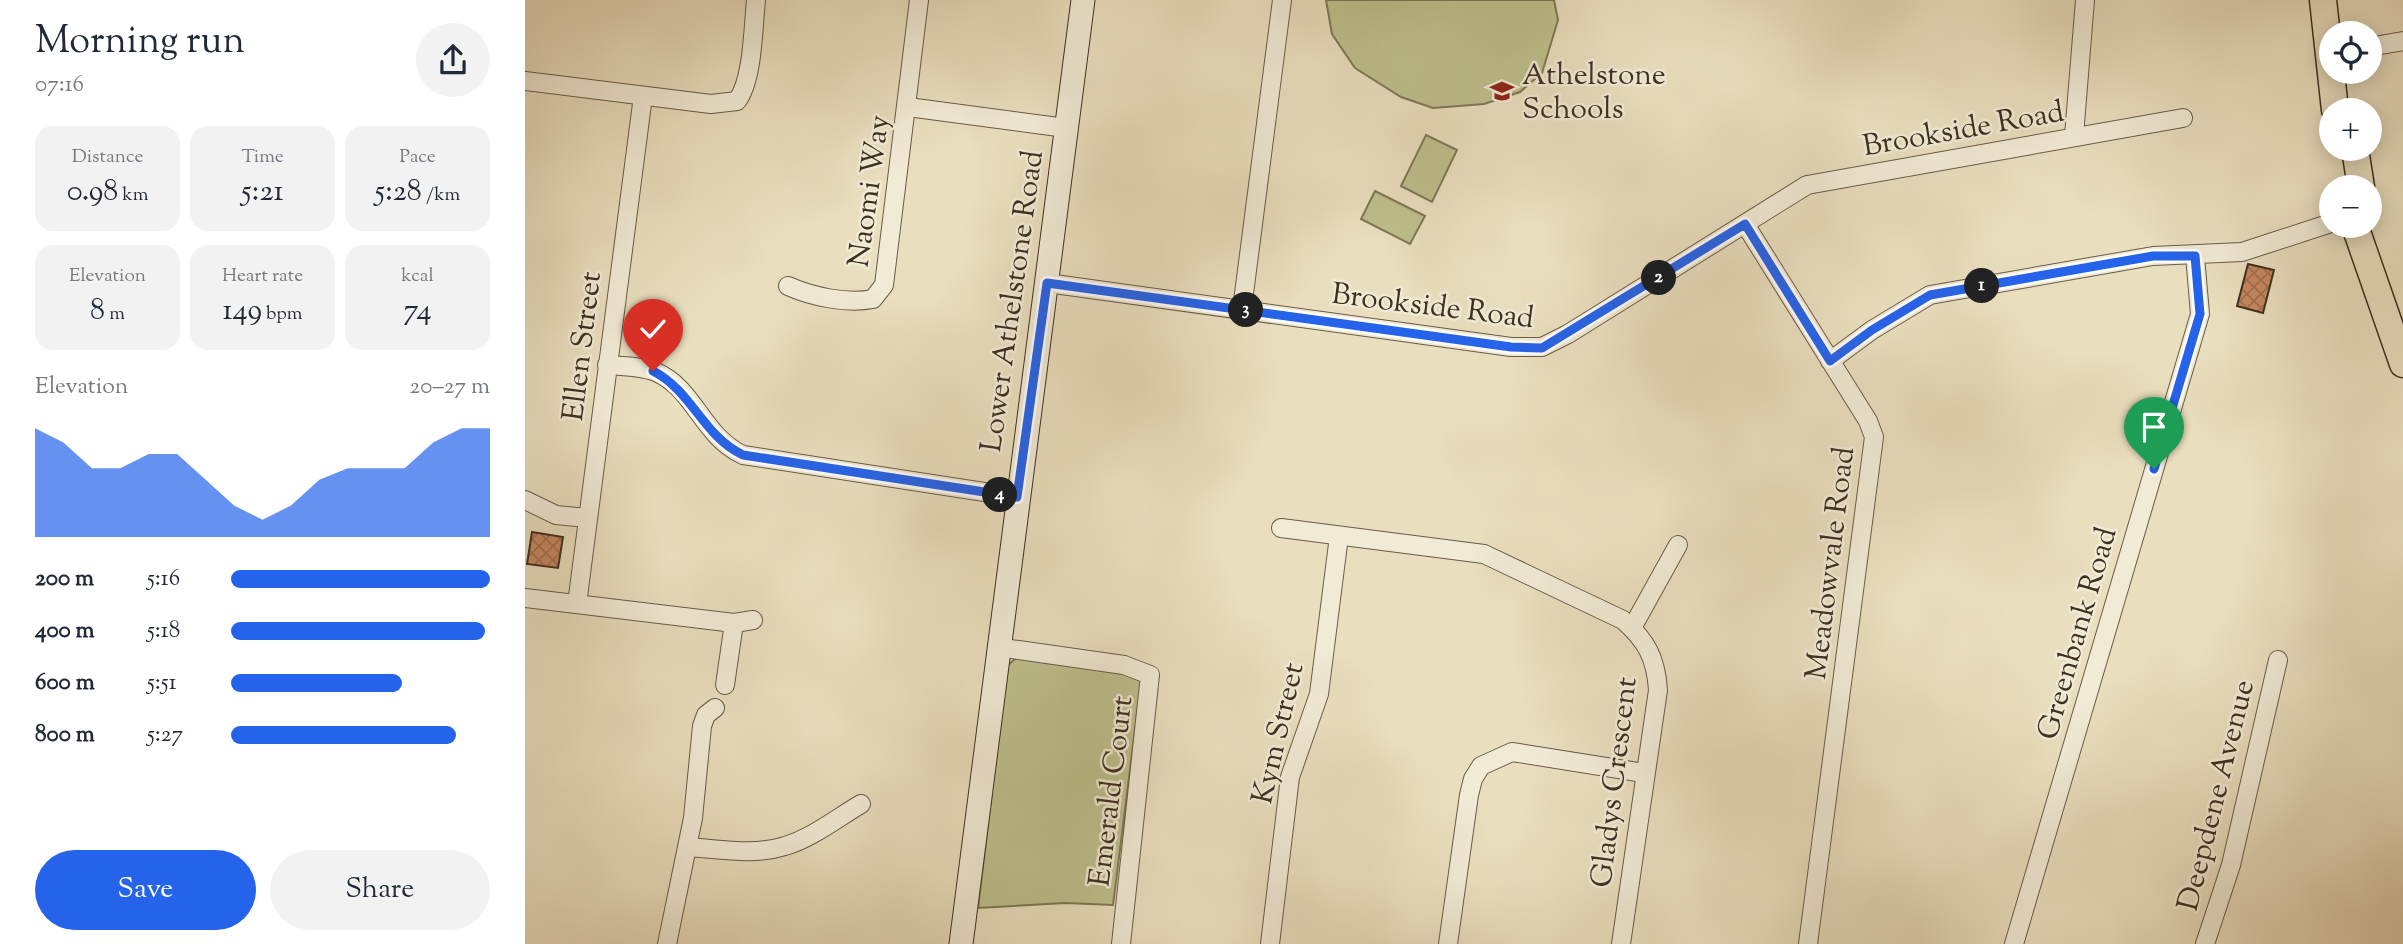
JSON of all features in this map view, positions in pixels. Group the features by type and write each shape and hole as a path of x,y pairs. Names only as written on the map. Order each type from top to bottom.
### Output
{"main road":[{"path":"2323,0 2328,21"},
{"path":"2337,0 2337,21"},
{"path":"2359,238 2403,363"},
{"path":"2374,238 2403,326"}],"street":[{"path":"525,81 711,104 737,101 745,84 756,0"},
{"name":"Naomi Way","path":"788,286 804,293 859,302 873,299 884,285 908,107 919,0"},
{"name":"Lower Athelstone Road","path":"961,944 997,647 1083,0"},
{"path":"1242,309 1282,0"},
{"path":"2074,136 2085,0"},
{"path":"2382,45 2403,41"},
{"name":"Ellen Street","path":"577,604 643,96"},
{"path":"908,107 1066,128"},
{"name":"Brookside Road","path":"1047,283 1511,347 1542,348 1807,185 2183,118"},
{"name":"Meadowvale Road","path":"1745,224 1868,421 1874,437 1808,944"},
{"path":"1830,361 1872,330 1930,295 2153,256 2242,252 2319,227"},
{"name":"Greenbank Road","path":"2014,944 2200,314 2195,256"},
{"path":"607,365 653,371 667,378 679,388 718,440 743,455 1017,497"},
{"path":"525,500 556,515 587,518"},
{"name":"Gladys Crescent","path":"1280,528 1484,554 1623,620 1632,628 1649,649 1657,669 1657,690 1621,944"},
{"name":"Kym Street","path":"1270,944 1290,777 1319,694 1339,536"},
{"path":"1632,628 1678,545"},
{"path":"525,597 734,622 753,620"},
{"path":"725,685 734,622"},
{"name":"Emerald Court","path":"997,647 1124,665 1150,675 1121,944"},
{"name":"Deepdene Avenue","path":"2205,944 2231,865 2278,660"},
{"path":"667,944 688,847 699,743 706,715 715,708"},
{"path":"1448,944 1469,795 1473,779 1481,766 1512,752 1644,773"},
{"path":"688,847 751,852 779,848 803,838 861,804"}],"green space":[{"path":"1326,0 1554,0 1558,20 1542,73 1520,92 1484,104 1433,108 1401,97 1355,68 1332,34"},
{"path":"1426,135 1457,150 1432,202 1401,186"},
{"path":"1375,191 1425,216 1410,244 1361,219"},
{"path":"1016,658 1133,673 1141,682 1113,905 1065,903 978,908 1007,666"}],"building":[{"path":"2248,264 2274,270 2263,313 2237,306"},
{"path":"532,532 563,537 558,568 527,564"}],"place":[{"name":"Athelstone Schools","path":"1502,91"}],"route":[{"path":"653,371 679,388 718,440 743,455 761,460 1017,497 1047,283 1511,347 1542,348 1745,224 1830,361 1872,330 1930,295 2153,256 2195,256 2200,314 2154,469"}]}
